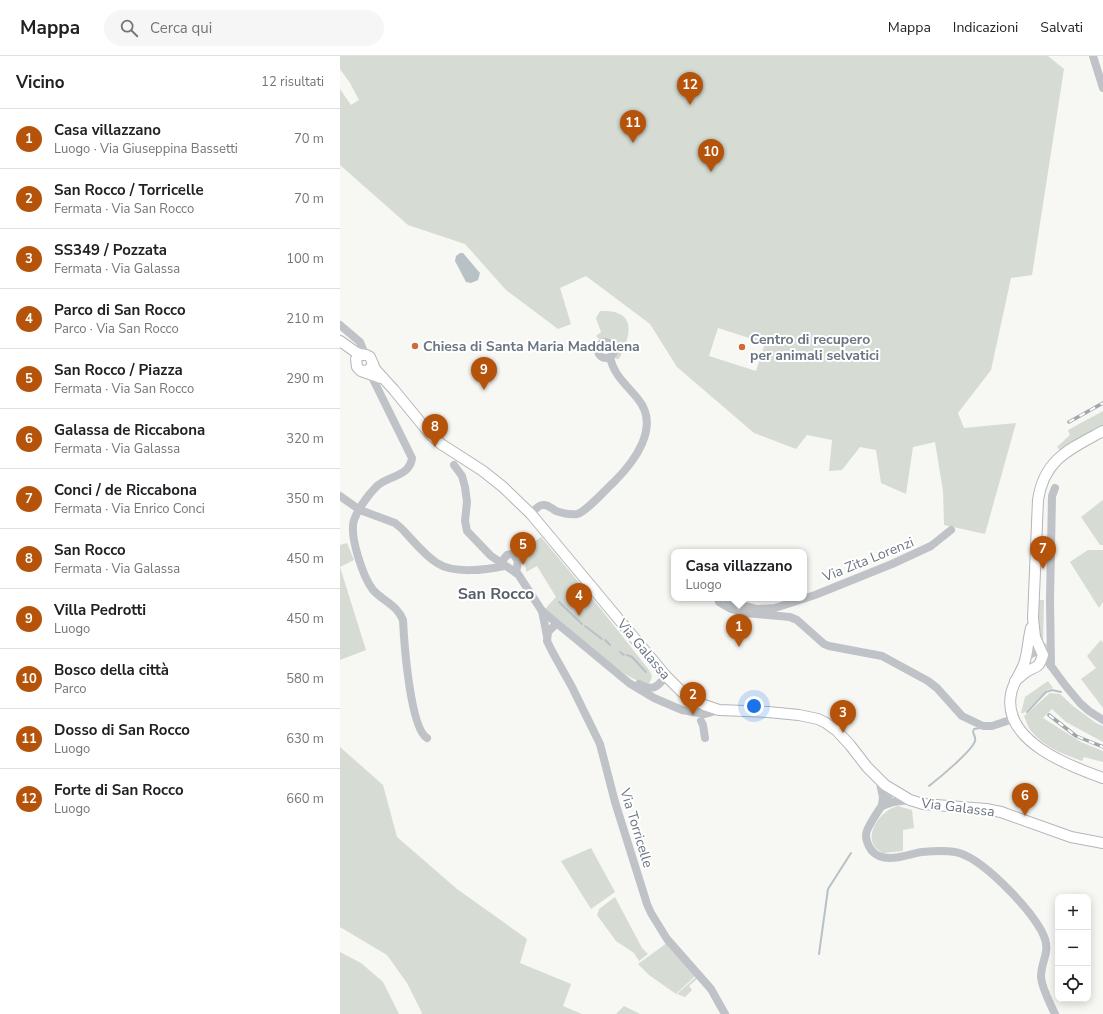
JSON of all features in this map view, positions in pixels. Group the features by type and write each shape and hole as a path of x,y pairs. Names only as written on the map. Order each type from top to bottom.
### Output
{"main road":[{"path":"344,343 361,357 370,357 369,369 357,367 361,357"},
{"name":"Via Galassa","path":"369,369 384,379 430,434 441,444 503,486 531,514 666,676 687,695 704,705 719,710 787,713 818,719 837,731 879,779 892,791 910,800 923,804 986,809 1001,812 1071,837 1103,843"},
{"path":"1101,778 1042,751 1023,734 1013,719 1010,703 1012,689 1024,661 1028,647 1033,618 1038,500 1041,484 1046,473 1060,456 1103,431"},
{"path":"1016,681 1026,672 1036,668 1043,655 1035,637 1033,618"}],"street":[{"path":"1094,56 1103,88"},
{"path":"340,325 360,342 361,357"},
{"path":"531,514 539,506 543,505 547,505 558,512 572,514 581,512 616,480 641,446 646,434 647,424 644,411 638,398 617,375 612,367 610,357"},
{"path":"369,369 412,458 411,465 407,469 377,486 360,510 354,520 353,527 355,546 371,586 377,594 396,608 403,620 411,702 422,734 427,738"},
{"path":"378,389 384,379"},
{"path":"454,465 462,476 466,487 467,502 464,522 467,531 491,556 520,576 542,611 556,624 629,683 701,720 705,738"},
{"path":"1053,669 1051,542 1052,496 1055,488"},
{"path":"340,496 360,510 395,523 434,561 442,566 466,570 503,565"},
{"name":"Via Zita Lorenzi","path":"807,597 892,564 932,546 951,530"},
{"path":"1036,542 1051,542"},
{"path":"503,565 503,560 507,555 514,555 518,561 516,573"},
{"path":"719,601 731,609 746,613 790,617 797,620 820,642 829,646 882,656 928,681 937,688 962,716 982,726 992,726 1013,719"},
{"name":"Via Zita Lorenzi","path":"728,601 757,609 775,608 795,601"},
{"name":"Via Torricelle","path":"542,611 552,654 572,687 600,744 644,895 651,913 667,939 711,989 725,1014"},
{"path":"547,636 548,632 556,624"},
{"path":"1024,661 1035,652 1043,655 1080,703 1088,711 1103,720"},
{"path":"1036,668 1053,669"},
{"path":"616,672 646,688 659,685 666,676"},
{"path":"659,685 658,690 662,696 676,704 682,710"},
{"path":"701,720 719,710"},
{"path":"879,779 882,806"},
{"path":"892,791 868,828 866,836 869,846 878,856 890,858 932,851 956,852 970,858 991,873 1030,914 1042,932 1045,941 1046,955 1041,979 1055,1014"},
{"path":"882,806 894,802 910,800"}],"shaded area":[{"path":"340,56 1048,56 1064,69 1032,275 1011,278 991,370 958,413 964,428 1016,423 985,534 944,525 943,491 935,442 913,447 906,494 881,483 876,450 860,447 842,470 829,471 832,440 807,435 796,449 754,433 677,367 650,324 586,276 560,288 571,324 558,329 506,290 465,244 408,225 340,165 340,89 351,105 359,100 350,83 340,69","holes":["718,328 765,343 756,371 709,356"]},
{"path":"463,253 480,273 478,280 471,283 466,282 455,261 456,256"},
{"path":"600,311 612,311 620,314 626,319 628,325 627,341 619,359 616,359 615,357 618,348 613,339 607,338 600,340 596,336 601,332 596,318"},
{"path":"1103,411 1103,425 1060,450 1057,447 1070,435 1068,430"},
{"path":"1103,500 1103,545 1100,545 1081,517"},
{"path":"541,537 649,670 652,676 648,684 640,682 619,670 545,609 556,597 537,566 526,572 526,568 520,553"},
{"path":"347,543 354,560 340,567 340,545"},
{"path":"1088,550 1103,550 1103,602 1099,608 1070,562"},
{"path":"340,567 366,650 340,660"},
{"path":"1037,600 1044,600 1043,643 1047,644 1046,651 1043,645 1039,632"},
{"path":"1101,640 1103,643 1103,708 1081,679 1096,668 1087,656"},
{"path":"1048,681 1053,688 1047,690 1024,713 1021,713 1025,697"},
{"path":"1050,693 1060,694 1073,706 1096,723 1103,726 1103,742 1066,722 1052,709 1043,718 1081,742 1103,751 1103,762 1084,757 1082,761 1061,753 1048,746 1031,731 1024,716"},
{"path":"340,747 383,785 397,837 457,889 527,939 520,963 571,984 563,1006 582,1014 421,1014 422,1013 407,983 387,955 340,927"},
{"path":"898,806 912,810 914,828 903,830 903,851 883,853 876,848 872,841 873,828 881,816 892,808"},
{"path":"591,848 615,892 591,909 561,861"},
{"path":"615,897 642,948 648,954 639,961 634,953 616,941 597,915 599,909"},
{"path":"667,943 695,976 676,994 649,975 638,964"},
{"path":"340,952 361,963 383,982 399,1014 340,1014"},
{"path":"696,977 698,978 689,986 692,990 685,997 677,994"},
{"path":"624,1006 640,1014 616,1014"}],"waterway":[{"path":"559,602 582,624"},
{"path":"585,626 602,639"},
{"path":"605,640 610,645"},
{"path":"620,652 624,655"},
{"path":"627,655 632,657 646,672"},
{"path":"1027,712 1046,692 1052,690 1061,692"},
{"path":"929,786 954,765 973,746 975,741 973,732 974,729 980,728"},
{"path":"819,954 828,889 851,853"}],"railway":[{"path":"1069,422 1103,403"},
{"path":"1049,715 1076,736 1103,747"}],"place":[{"name":"Forte di San Rocco","path":"690,105"},
{"name":"Dosso di San Rocco","path":"633,143"},
{"name":"Bosco della città","path":"711,172"},
{"name":"Chiesa di Santa Maria Maddalena","path":"415,346"},
{"name":"Centro di recupero per animali selvatici","path":"742,347"},
{"name":"Villa Pedrotti","path":"484,390"},
{"name":"San Rocco","path":"435,447"},
{"name":"San Rocco / Piazza","path":"523,565"},
{"name":"Conci / de Riccabona","path":"1043,569"},
{"name":"Parco di San Rocco","path":"579,616"},
{"name":"Casa villazzano","path":"739,647"},
{"name":"San Rocco / Torricelle","path":"693,715"},
{"name":"SS349 / Pozzata","path":"843,733"},
{"name":"Galassa de Riccabona","path":"1025,816"}],"district":[{"name":"San Rocco","path":"496,593"}]}
